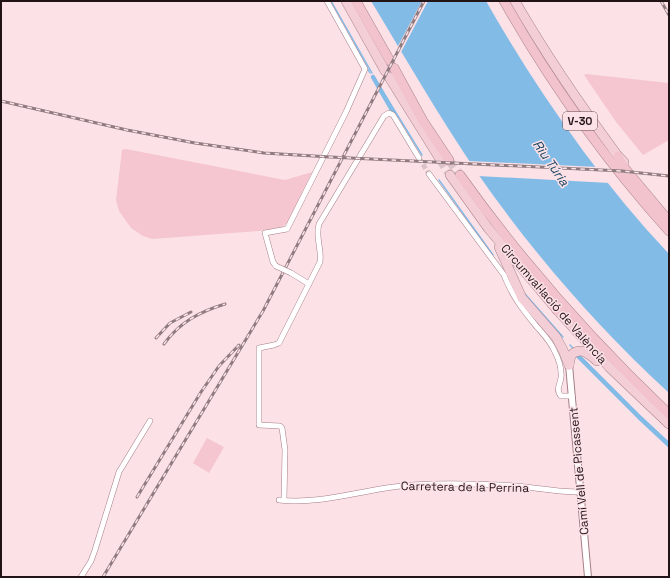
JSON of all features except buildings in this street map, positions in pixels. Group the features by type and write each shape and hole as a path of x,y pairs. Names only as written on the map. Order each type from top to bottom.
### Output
{"highway":[{"path":"346,1 423,121 444,160"},
{"path":"356,1 389,69"},
{"name":"V-30","path":"504,1 543,66 578,118 616,170 669,232"},
{"name":"V-30","path":"515,1 553,64 585,112 618,156 669,215"},
{"path":"618,156 622,165 669,221"},
{"name":"Circumval·lació de València","path":"455,175 491,226 607,354 669,414"},
{"path":"491,226 518,291 522,298 556,337 569,365"},
{"name":"Circumval·lació de València","path":"491,226 499,232 552,301 557,310 609,367 669,424"},
{"path":"569,365 571,355 577,351 582,351 586,352 599,363 609,367"}],"street":[{"path":"327,1 365,69 346,112 287,229 265,233 273,262 276,266 309,284 320,262 322,254 317,229 319,224 384,116 388,113 392,115 419,158"},
{"path":"429,174 504,275 510,290 518,303 548,340 554,350 562,373 558,386 558,392 561,396 572,396"},
{"name":"Carretera de la Perrina","path":"309,284 279,343 259,348 259,425 280,426 282,428 285,450 282,500 298,501 335,497 380,488 426,484 514,486 580,492"},
{"name":"Camí Vell de Picassent","path":"569,365 588,577"},
{"path":"81,577 95,550 119,472 150,421"}],"shaded area":[{"path":"584,75 669,83 669,140 643,155 616,122"},
{"path":"126,149 285,180 312,172 287,223 282,227 259,231 152,239 143,236 131,228 119,211 116,200 122,150"},
{"path":"207,438 224,447 209,473 193,463"}],"water":[{"name":"Riu Túria","path":"371,1 486,1 548,101 570,133 618,195 669,254 669,393 592,316 521,232 464,153"}],"pier":[{"path":"422,1 428,1 400,54 397,48"},
{"path":"468,161 597,167 610,183 478,176"}],"waterway":[{"path":"331,1 372,73"},
{"path":"354,44 370,73"},
{"path":"373,77 396,117"},
{"path":"374,77 422,155"},
{"path":"439,180 493,255"},
{"path":"525,294 563,337"},
{"path":"570,345 574,349"},
{"path":"576,354 669,445"},
{"path":"579,355 669,443"}],"tunnel":[{"path":"419,158 429,174"},
{"path":"440,159 450,175"},
{"path":"449,160 460,175"}],"railway":[{"path":"103,577 263,311 424,1"},
{"path":"661,1 669,15"},
{"path":"1,101 127,130 195,143 264,153 622,171 669,176"},
{"path":"164,344 183,324 198,314 225,304"},
{"path":"156,338 170,323 191,312"},
{"path":"137,497 201,392 219,366 239,345"}]}
